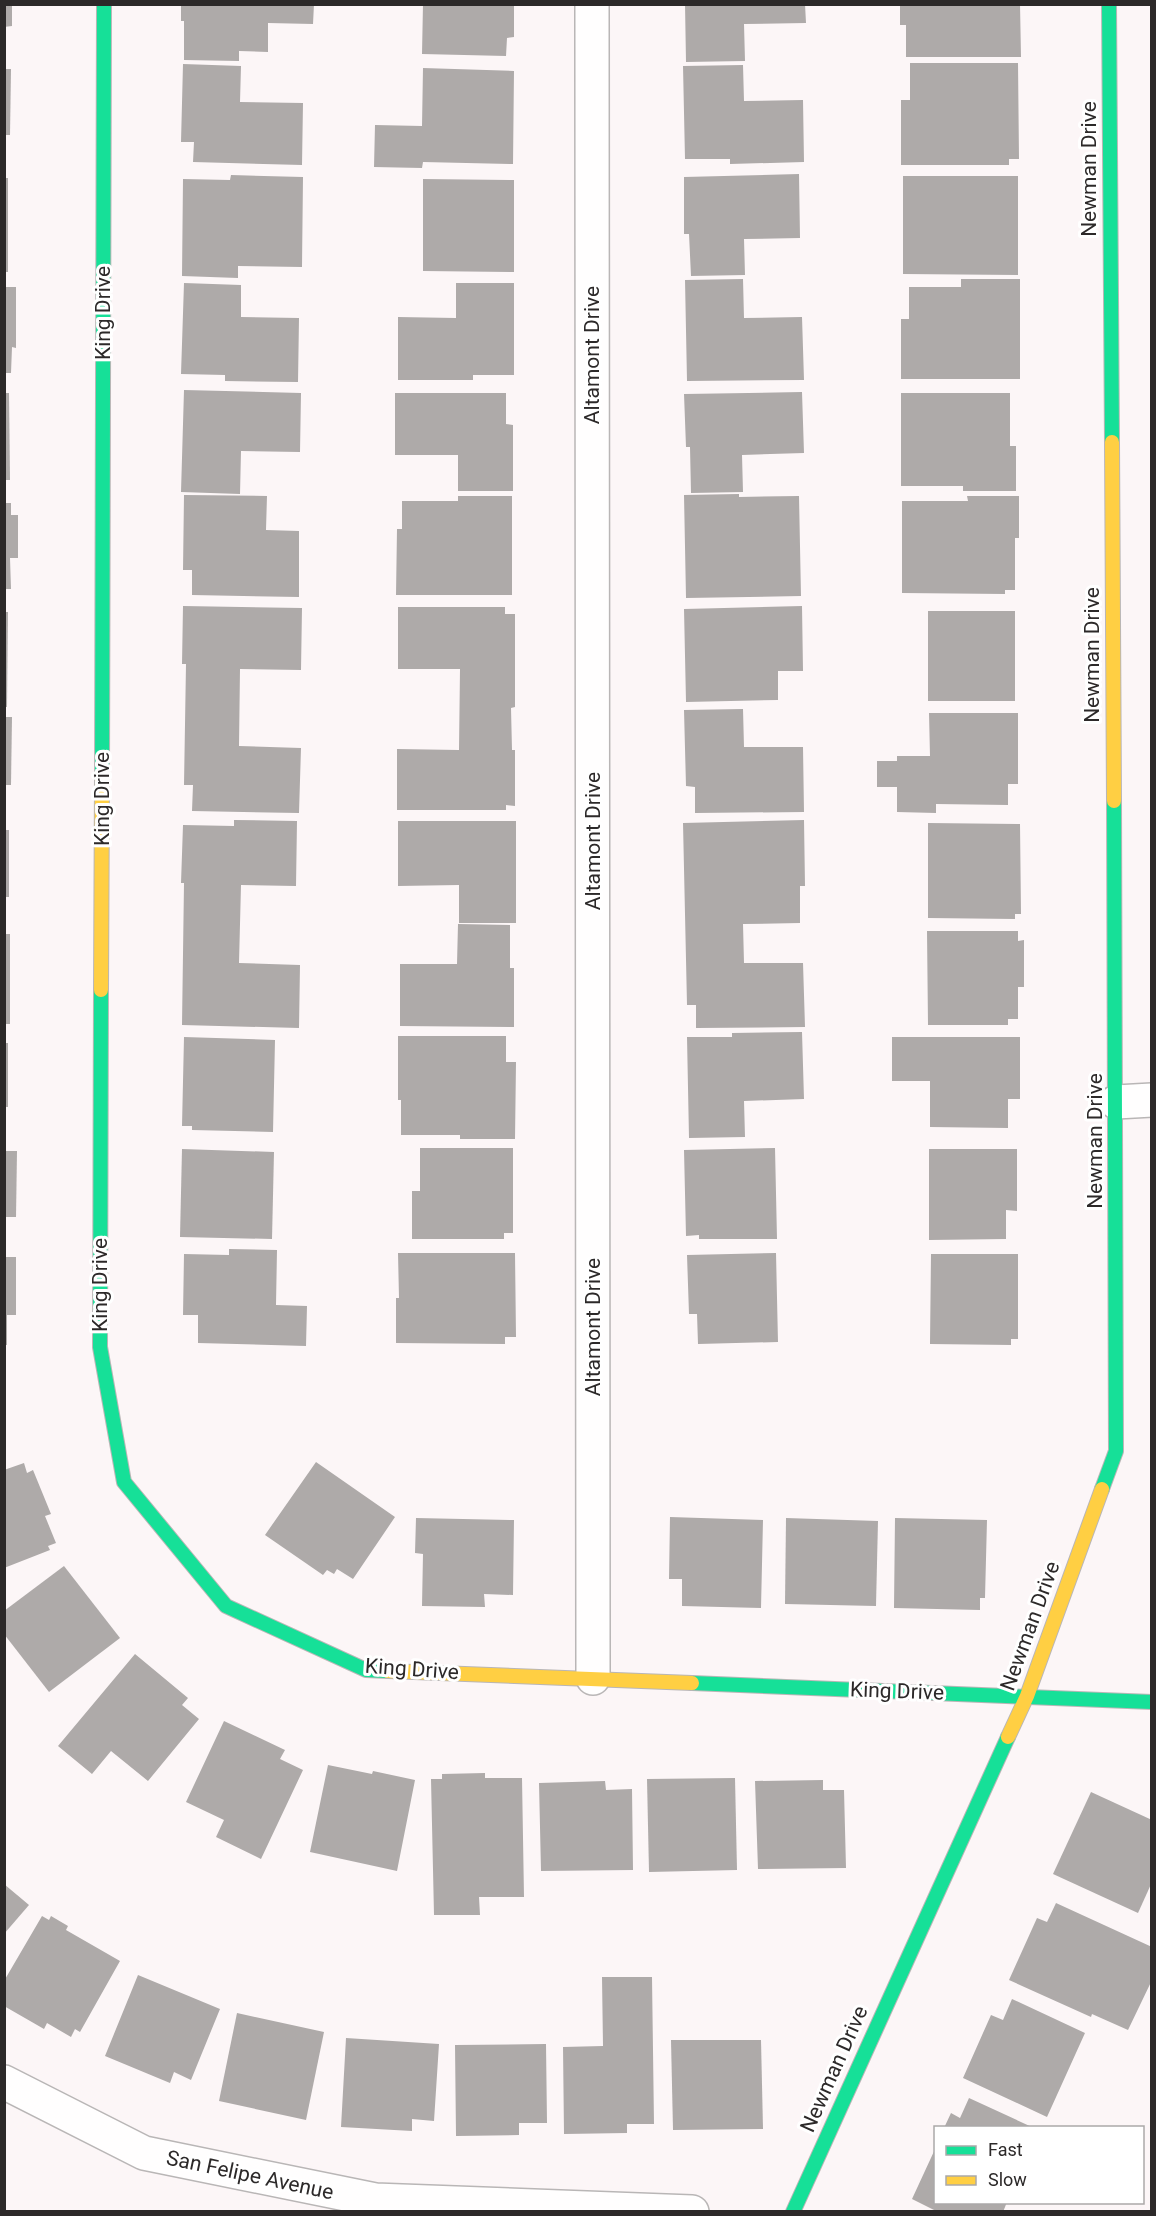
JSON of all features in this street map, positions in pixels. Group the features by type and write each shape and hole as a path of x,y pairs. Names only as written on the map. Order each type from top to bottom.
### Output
{"street":[{"name":"King Drive","path":"104,4 100,1347 124,1482 226,1606 366,1670 1027,1696 1146,1706"},
{"name":"Altamont Drive","path":"592,4 593,1678"},
{"name":"Newman Drive","path":"793,2211 1027,1696 1116,1451 1109,4"},
{"path":"1116,1102 1152,1100"},
{"name":"San Felipe Avenue","path":"4,2082 144,2153 375,2200 692,2211"}],"building":[{"path":"4,4 12,4 12,26 4,27"},
{"path":"181,4 314,4 313,24 268,23 268,52 239,51 239,61 184,60 184,21 181,21"},
{"path":"423,4 514,4 514,37 507,38 506,56 422,54"},
{"path":"685,4 805,4 806,23 744,24 745,61 686,62"},
{"path":"900,4 1020,4 1021,57 906,57 906,25 900,25"},
{"path":"910,63 1018,63 1019,159 1009,159 1009,165 901,165 901,100 910,100"},
{"path":"183,64 241,66 240,102 303,103 302,165 193,162 194,142 181,142"},
{"path":"743,65 744,101 803,100 804,162 730,164 730,159 685,159 683,66"},
{"path":"423,68 514,71 513,164 423,162 422,168 374,167 375,125 422,126"},
{"path":"4,69 11,69 10,135 4,135"},
{"path":"799,174 800,238 744,239 745,275 691,276 689,234 684,234 684,177"},
{"path":"231,175 303,177 302,267 238,266 238,278 182,276 183,179 230,180"},
{"path":"903,176 1018,176 1018,275 903,274"},
{"path":"4,178 8,178 8,272 4,272"},
{"path":"423,179 514,180 514,272 423,271"},
{"path":"743,279 744,318 802,317 804,380 687,381 685,280"},
{"path":"961,279 1020,279 1020,379 901,379 901,319 909,319 909,287 961,287"},
{"path":"184,283 241,285 241,317 299,318 298,382 225,381 225,375 181,374"},
{"path":"456,283 514,283 514,375 473,375 473,380 398,380 398,317 456,318"},
{"path":"5,287 16,287 16,348 12,347 11,373 5,373"},
{"path":"184,390 301,393 300,452 241,451 240,494 181,492"},
{"path":"802,392 804,453 742,455 743,492 691,493 690,447 686,447 684,394"},
{"path":"4,393 9,393 10,480 4,480"},
{"path":"395,393 506,393 506,424 513,425 513,491 458,491 458,455 395,455"},
{"path":"901,393 1010,393 1010,446 1016,446 1016,491 963,491 963,486 901,486"},
{"path":"739,494 739,497 799,496 801,596 686,598 684,495"},
{"path":"184,495 267,496 266,530 299,531 299,597 192,595 192,570 183,570"},
{"path":"458,496 512,496 512,595 396,595 397,529 402,529 402,501 458,501"},
{"path":"967,496 1019,496 1019,538 1015,538 1015,590 1005,590 1005,594 902,593 902,501 968,501"},
{"path":"4,503 11,503 11,515 18,515 18,558 10,558 11,589 4,589"},
{"path":"183,606 302,608 301,670 240,669 239,746 301,748 299,813 192,811 193,785 184,785 186,664 182,664"},
{"path":"802,606 803,671 778,671 778,700 686,702 684,609"},
{"path":"398,607 505,607 505,614 515,614 515,707 511,708 512,750 515,750 515,806 506,805 506,810 397,810 397,749 459,750 460,669 398,669"},
{"path":"928,611 1015,611 1015,701 928,701"},
{"path":"4,612 8,612 7,707 4,707"},
{"path":"743,709 744,747 803,747 804,812 695,813 695,787 686,786 684,710"},
{"path":"929,713 1018,713 1018,784 1008,784 1008,805 936,804 936,813 897,812 897,787 877,787 877,761 897,761 897,756 930,756"},
{"path":"4,717 12,717 11,785 4,785"},
{"path":"234,820 297,821 296,886 241,885 239,963 300,965 299,1028 182,1025 183,825 234,826"},
{"path":"804,820 805,886 800,886 800,923 743,924 744,963 803,963 805,1027 696,1028 696,1005 687,1005 683,823"},
{"path":"398,821 516,821 516,923 459,923 459,885 398,886"},
{"path":"928,823 1020,824 1021,914 1015,914 1015,919 928,918"},
{"path":"4,830 9,830 9,897 4,897"},
{"path":"458,924 510,925 510,968 514,968 514,1027 400,1026 400,964 457,964"},
{"path":"927,931 1018,931 1018,941 1024,940 1024,987 1018,987 1018,1019 1008,1019 1008,1025 928,1025"},
{"path":"4,934 10,934 10,1024 4,1024"},
{"path":"802,1032 804,1099 744,1101 745,1137 689,1138 687,1037 732,1037 732,1033"},
{"path":"398,1036 506,1036 506,1062 516,1062 515,1139 460,1139 460,1135 401,1135 401,1100 398,1100"},
{"path":"184,1037 275,1040 273,1132 192,1130 192,1126 182,1126"},
{"path":"892,1037 1020,1037 1020,1099 1008,1099 1008,1128 930,1127 930,1081 892,1081"},
{"path":"4,1043 8,1043 8,1107 4,1107"},
{"path":"420,1148 513,1148 513,1233 504,1233 504,1239 412,1239 412,1191 420,1191"},
{"path":"775,1148 777,1239 699,1239 699,1235 686,1236 684,1150"},
{"path":"182,1149 274,1152 272,1239 180,1237"},
{"path":"929,1149 1017,1149 1017,1211 1006,1210 1006,1239 929,1240"},
{"path":"4,1151 17,1151 16,1217 4,1217"},
{"path":"229,1249 277,1250 276,1305 307,1306 306,1346 198,1343 198,1315 183,1315 184,1254 229,1255"},
{"path":"398,1253 515,1253 516,1337 505,1337 505,1344 396,1343 396,1298 399,1298"},
{"path":"776,1253 778,1342 698,1344 697,1314 689,1314 687,1255"},
{"path":"931,1254 1018,1254 1018,1339 1011,1339 1011,1345 930,1344"},
{"path":"4,1257 16,1257 16,1315 7,1315 7,1345 4,1345"},
{"path":"316,1462 395,1517 353,1579 337,1569 334,1574 327,1570 323,1575 265,1535"},
{"path":"24,1463 27,1473 33,1470 51,1514 45,1516 56,1543 48,1546 50,1550 4,1568 4,1470"},
{"path":"670,1517 763,1520 761,1608 682,1606 682,1579 669,1579"},
{"path":"416,1518 514,1520 513,1595 484,1594 485,1607 422,1606 423,1554 415,1553"},
{"path":"786,1518 878,1521 876,1606 785,1604"},
{"path":"895,1518 987,1520 985,1598 980,1598 980,1610 894,1608"},
{"path":"64,1566 120,1638 49,1692 4,1634 4,1611"},
{"path":"135,1654 188,1698 182,1705 199,1719 148,1781 111,1751 92,1774 58,1746"},
{"path":"224,1721 285,1750 280,1759 303,1770 261,1859 216,1837 224,1820 186,1802"},
{"path":"328,1765 415,1780 397,1871 310,1852"},
{"path":"485,1773 485,1778 522,1778 524,1897 479,1897 480,1915 434,1915 431,1779 442,1779 442,1774"},
{"path":"735,1778 737,1870 649,1872 647,1779"},
{"path":"823,1780 823,1790 844,1790 846,1868 758,1869 755,1781"},
{"path":"605,1781 606,1790 632,1789 633,1870 541,1871 539,1783"},
{"path":"1091,1792 1152,1820 1152,1882 1138,1913 1053,1874"},
{"path":"4,1884 29,1905 4,1934"},
{"path":"1056,1903 1152,1947 1152,1980 1128,2030 1092,2014 1091,2017 1009,1980 1037,1918 1047,1922"},
{"path":"42,1916 49,1920 51,1916 68,1926 66,1930 120,1961 80,2032 75,2029 71,2037 47,2023 44,2029 4,2006 4,1981"},
{"path":"138,1975 220,2009 191,2080 174,2072 170,2083 105,2056"},
{"path":"602,1977 652,1977 654,2124 627,2124 627,2133 564,2134 563,2047 603,2046"},
{"path":"1012,1999 1085,2033 1047,2117 963,2078 991,2015 1003,2020"},
{"path":"237,2013 324,2032 306,2120 219,2101"},
{"path":"346,2038 439,2044 434,2121 412,2119 412,2131 341,2127"},
{"path":"671,2040 761,2040 763,2129 673,2130"},
{"path":"546,2044 547,2123 519,2123 519,2135 456,2136 455,2045"},
{"path":"969,2098 1030,2126 945,2126 951,2113 960,2118"},
{"path":"934,2151 934,2204 1006,2204 1003,2212 938,2212 912,2199"}],"traffic: fast":[{"path":"102,779 104,4"},
{"path":"1109,4 1112,442"},
{"path":"1102,1489 1116,1451 1114,801"},
{"path":"101,990 100,1347 124,1482 226,1606 366,1670 388,1671"},
{"path":"692,1683 1152,1702"},
{"path":"793,2212 1008,1737"}],"traffic: slow":[{"path":"1112,442 1114,801"},
{"path":"101,990 102,779"},
{"path":"1008,1737 1027,1696 1102,1489"},
{"path":"388,1671 692,1683"}]}
